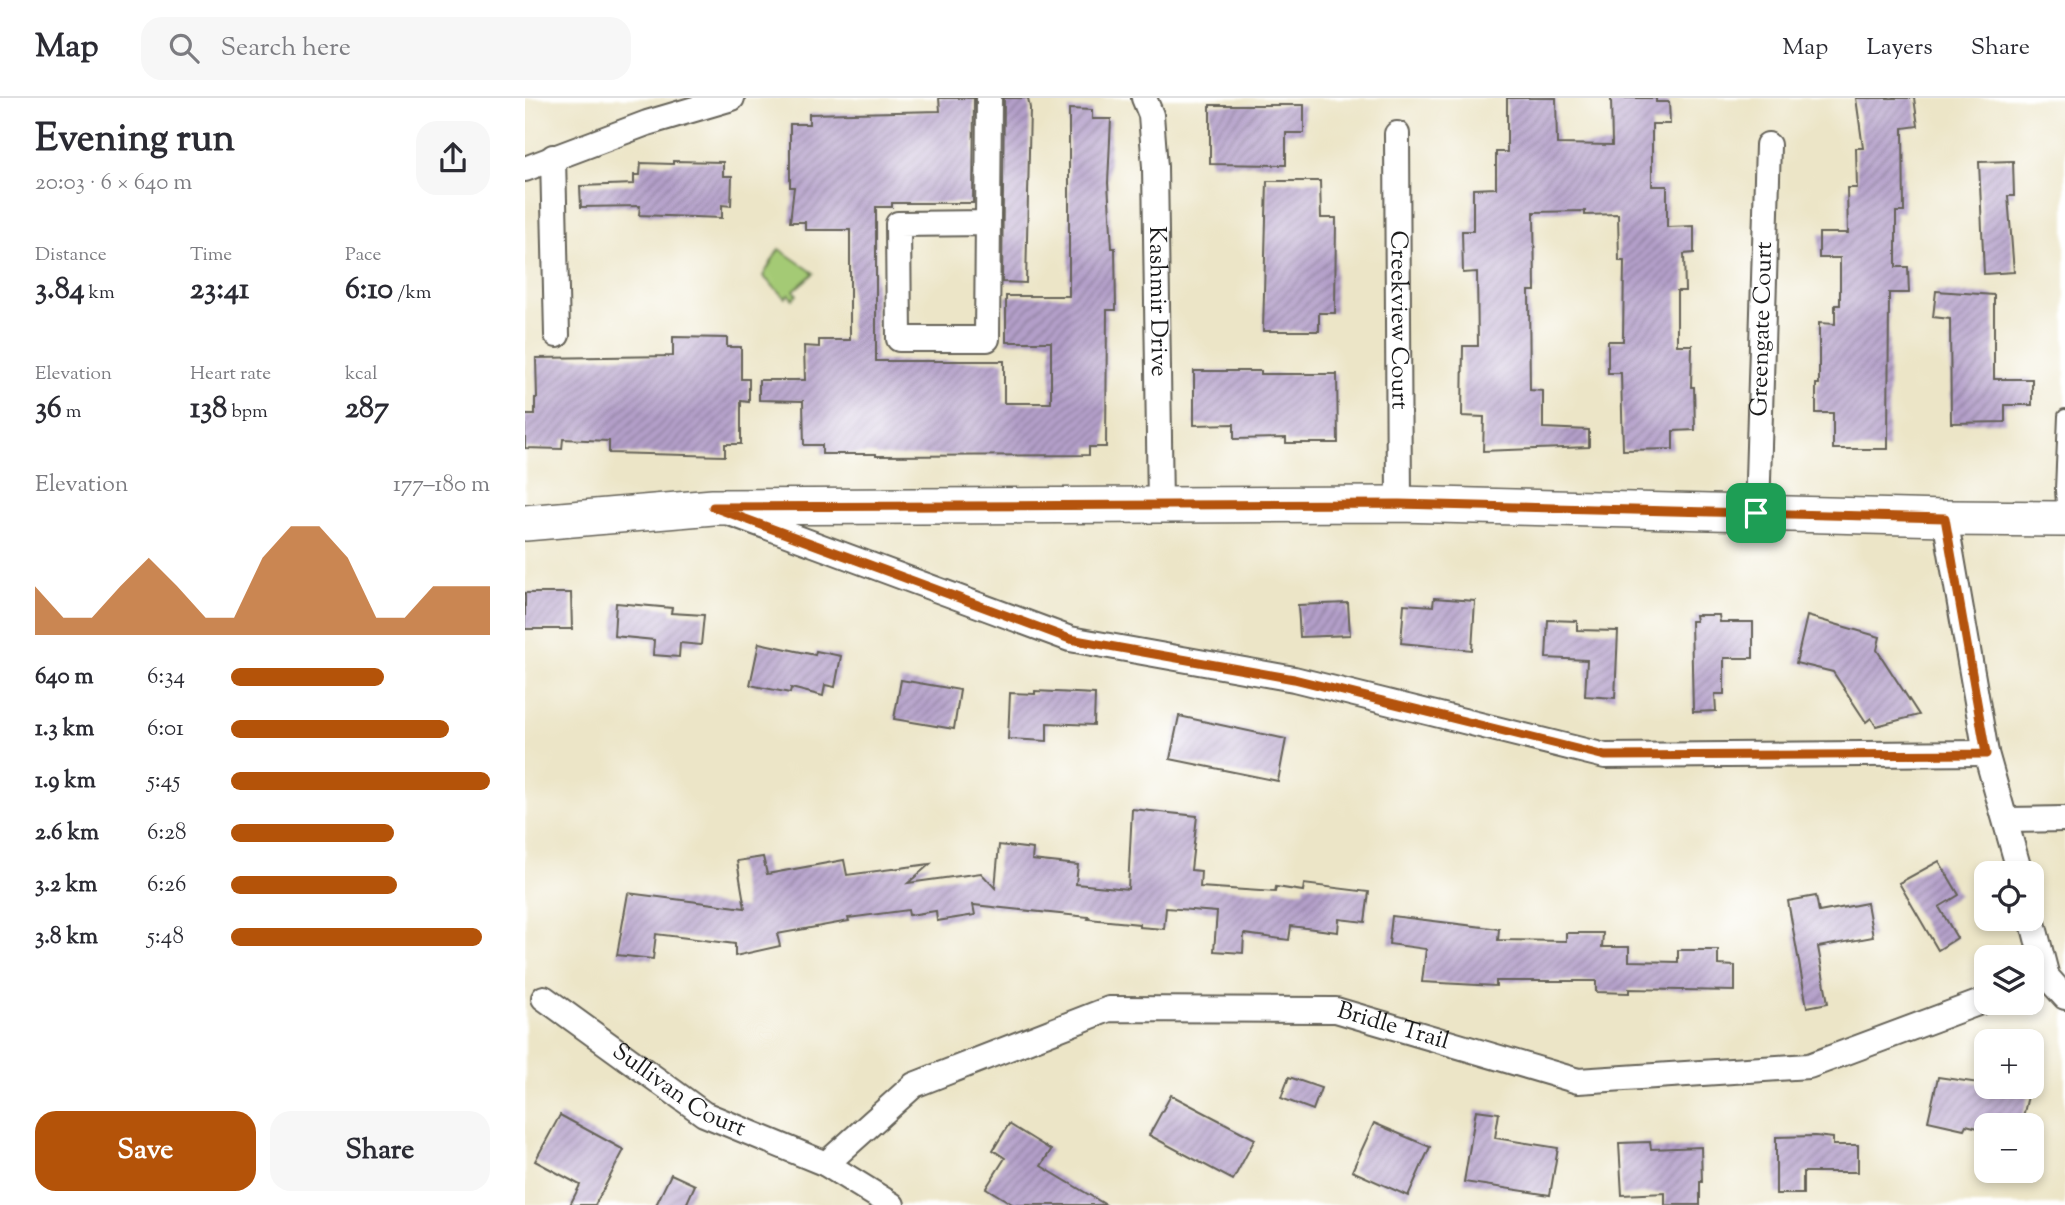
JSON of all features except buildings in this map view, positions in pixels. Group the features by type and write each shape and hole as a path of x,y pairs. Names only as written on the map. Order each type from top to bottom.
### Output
{"street":[{"path":"525,169 647,123 732,98"},
{"path":"988,223 898,224 899,340 987,339 988,223 989,98"},
{"name":"Kashmir Drive","path":"1144,98 1151,115 1155,167 1160,505"},
{"name":"Creekview Court","path":"1397,134 1399,504"},
{"name":"Greengate Court","path":"1756,513 1769,145"},
{"path":"553,158 557,335"},
{"path":"525,523 713,507 1399,504 2065,519"},
{"path":"713,507 1070,639 1294,679 1605,756 1986,754"},
{"path":"1945,518 1986,754 2017,861"},
{"path":"2006,820 2065,819"},
{"path":"2044,983 2065,998"},
{"name":"Sullivan Court","path":"544,998 704,1114 826,1164 892,1205"},
{"name":"Bridle Trail","path":"826,1164 914,1085 1109,1009 1336,1010 1578,1081 1809,1066 1974,1004"}],"lane":[{"path":"2065,416 2062,491 2065,519"}],"green space":[{"path":"779,249 814,273 794,290 797,295 792,299 789,294 785,298 763,276"}],"route":[{"path":"1399,504 1756,513 1945,518 1986,754 1605,756 1294,679 1070,639 713,507 1399,504"}]}
